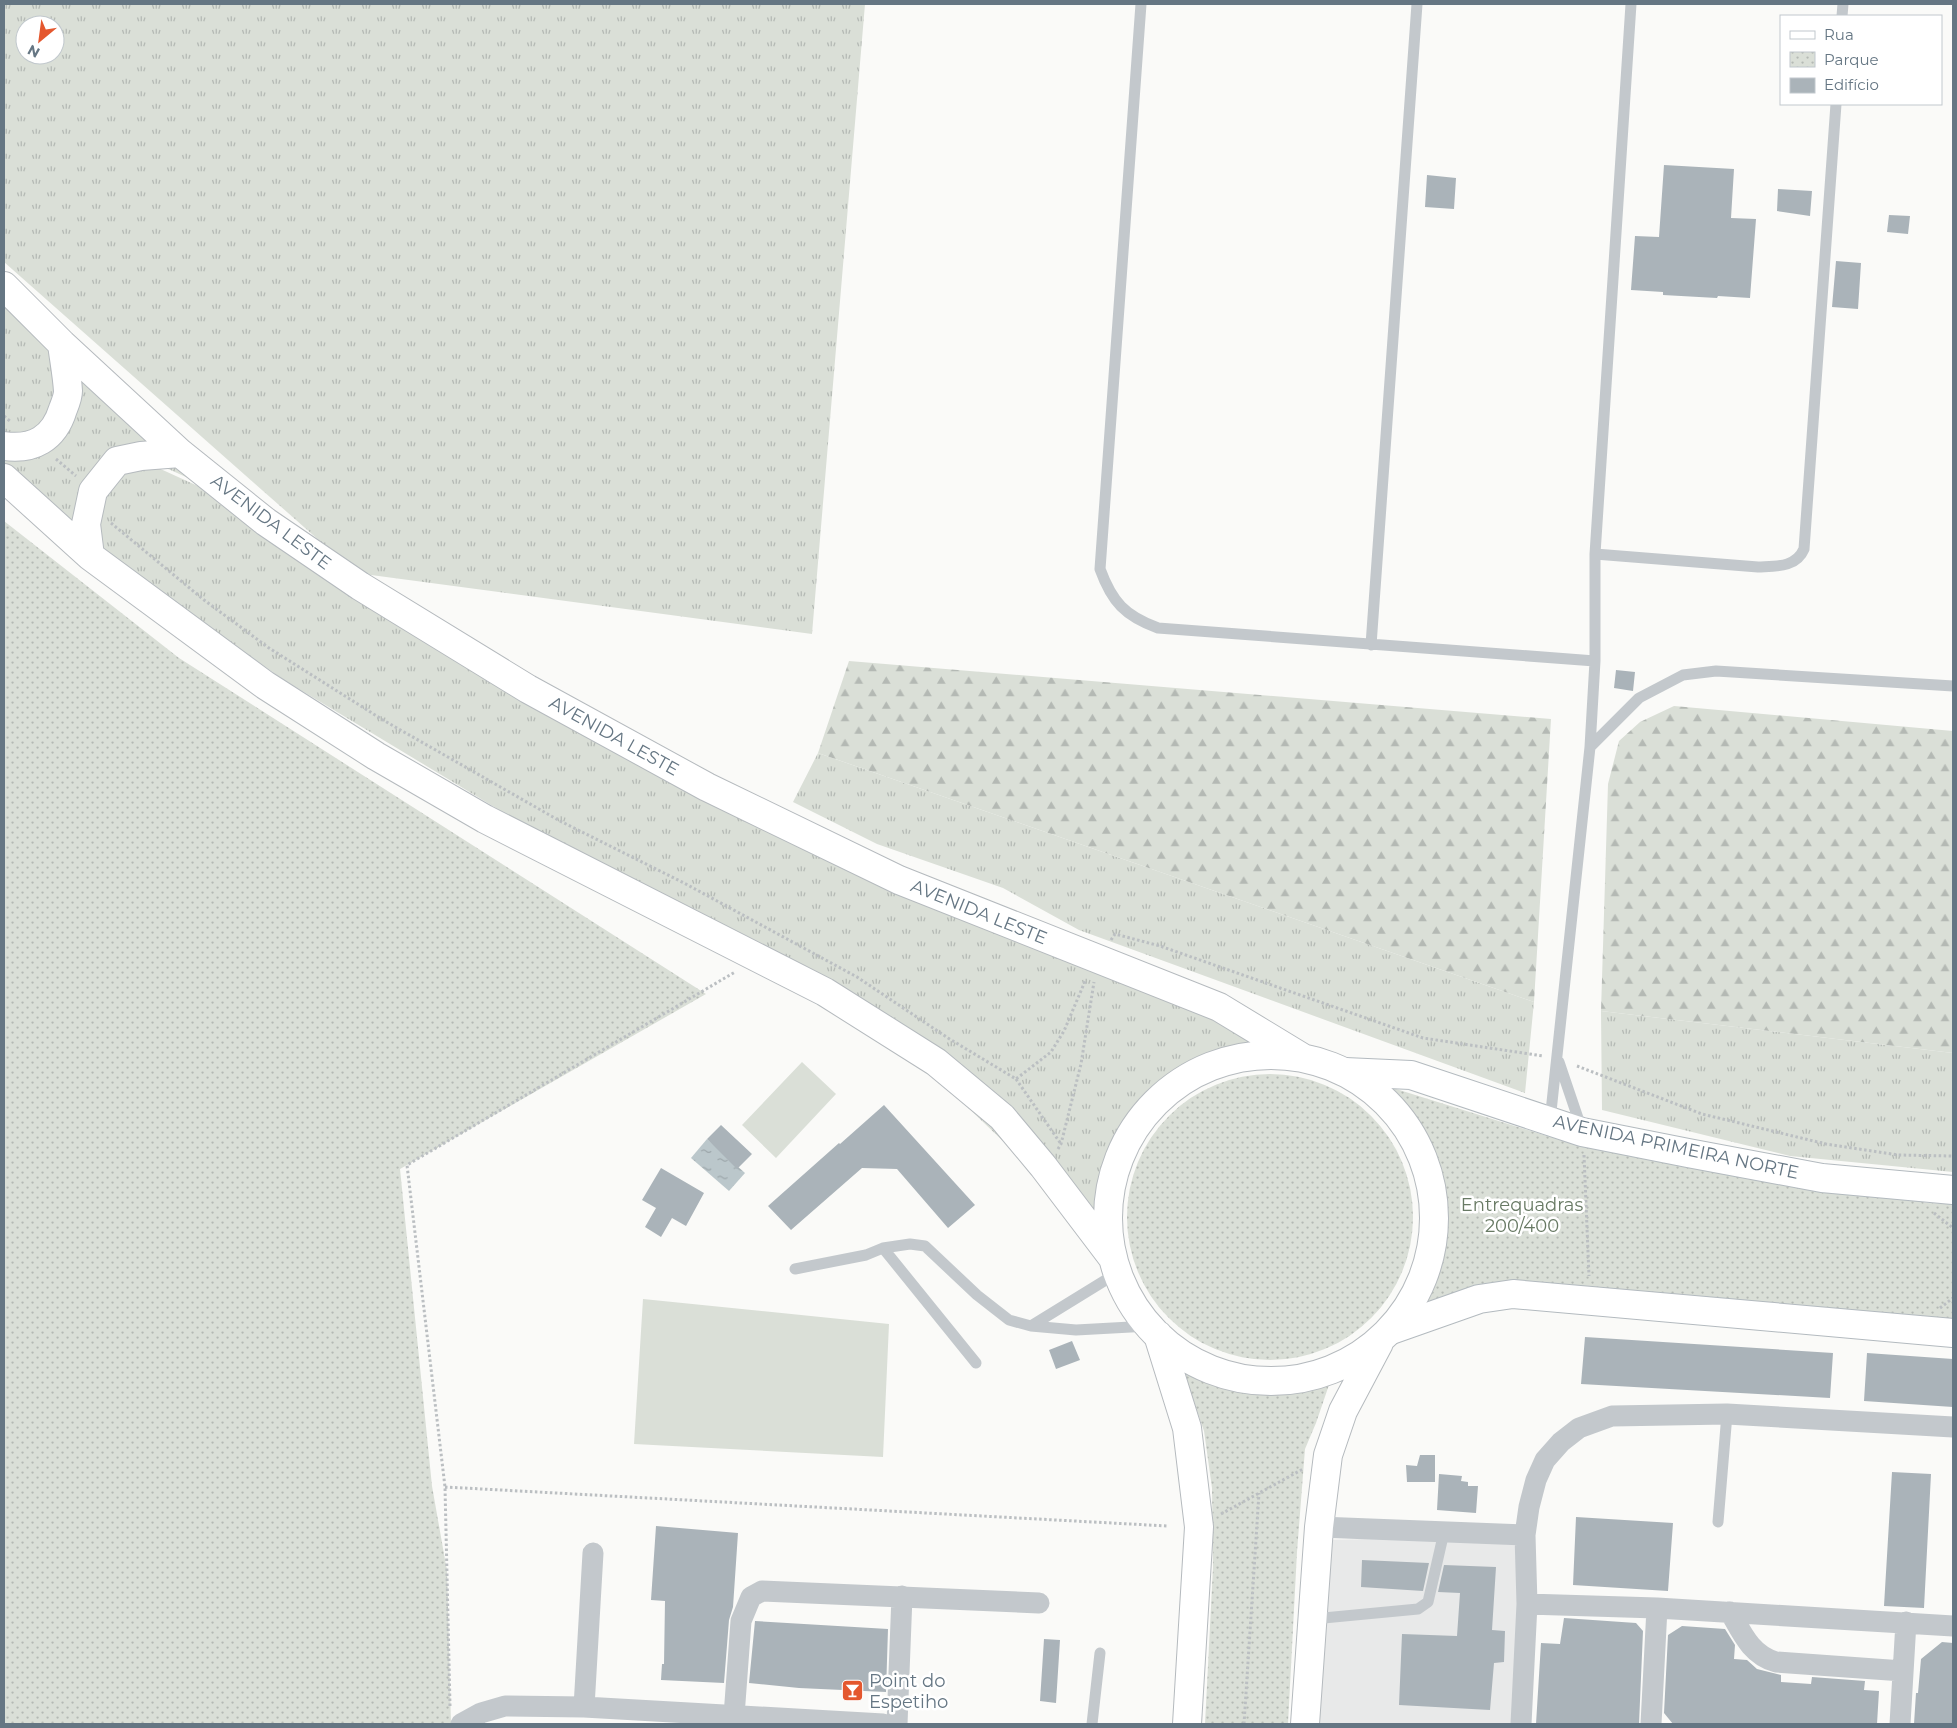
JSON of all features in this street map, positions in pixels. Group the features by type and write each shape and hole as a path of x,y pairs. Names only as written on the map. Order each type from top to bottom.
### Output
{"main road":[{"name":"AVENIDA LESTE","path":"4,286 62,344 180,453 266,522 360,586 528,689 707,787 899,880 1220,1007 1303,1058"},
{"path":"4,446 15,447 37,443 50,434 60,421 68,393 62,344"},
{"path":"90,556 86,524 93,491 117,460 180,453"},
{"path":"4,478 90,556 265,685 376,756 485,819 825,992 936,1062 1002,1117 1031,1152 1115,1265 1130,1301 1153,1330 1198,1364 1244,1379 1292,1380 1339,1367 1386,1336 1479,1299 1513,1294 1953,1333"},
{"path":"1115,1265 1108,1211 1116,1165 1138,1123 1170,1089 1211,1066 1256,1055 1303,1058 1325,1063 1345,1072 1386,1101 1417,1142 1433,1190 1434,1240 1420,1289 1386,1336 1343,1411 1328,1455 1319,1527 1306,1724"},
{"name":"AVENIDA PRIMEIRA NORTE","path":"1345,1072 1412,1075 1550,1121 1583,1142 1822,1178 1953,1190"},
{"path":"1153,1330 1187,1428 1199,1528 1185,1724"}],"street":[{"path":"1521,1724 1527,1604 1525,1535 1529,1507 1536,1480 1545,1460 1560,1442 1580,1428 1612,1416 1728,1414 1953,1427"},
{"path":"1319,1527 1525,1535"},
{"path":"584,1707 593,1553"},
{"path":"734,1716 741,1621 751,1597 762,1591 1039,1603"},
{"path":"897,1724 902,1596"},
{"path":"1527,1604 1657,1608 1953,1626"},
{"path":"1651,1724 1657,1608"},
{"path":"1730,1612 1748,1643 1765,1659 1776,1662 1903,1671"},
{"path":"1900,1724 1906,1622"},
{"path":"456,1720 505,1706 584,1707 803,1722 882,1724"}],"lane":[{"path":"1142,4 1100,569 1107,589 1120,607 1138,621 1158,628 1595,661"},
{"path":"1371,644 1417,4"},
{"path":"1550,1121 1590,746 1595,661 1595,554 1631,4"},
{"path":"1595,554 1758,567 1782,566 1793,562 1801,556 1804,549 1836,105"},
{"path":"1590,746 1639,698 1684,675 1716,671 1953,686"},
{"path":"1558,1058 1583,1142"},
{"path":"795,1269 866,1255 883,1248 910,1244 924,1246 1009,1320 1031,1326 1076,1330 1153,1330"},
{"path":"883,1248 976,1363"},
{"path":"1031,1326 1115,1265"},
{"path":"1718,1522 1728,1414"},
{"path":"1313,1619 1418,1609 1424,1606 1428,1602 1444,1532"},
{"path":"1092,1724 1100,1653"}],"path":[{"path":"4,416 93,491 109,521 204,600 277,653 383,720 560,821 684,883 857,977 948,1038 1016,1079 1061,1144"},
{"path":"1109,943 1115,934 1160,946 1423,1038 1558,1058 1712,1116 1826,1144 1898,1156 1953,1156"},
{"path":"456,1720 444,1487 407,1165 759,958"},
{"path":"1016,1079 1051,1052 1064,1031 1087,976"},
{"path":"1054,1154 1061,1144 1081,1064 1094,981"},
{"path":"1583,1142 1589,1281"},
{"path":"1199,1528 1328,1455"},
{"path":"444,1487 1167,1526"},
{"path":"1244,1724 1259,1493"}],"shaded area":[{"path":"1514,1537 1521,1612 1513,1724 1300,1724 1307,1540"}],"green space":[{"path":"4,4 865,4 812,634 356,573 4,262"},
{"path":"4,302 48,350 61,391 49,433 4,452"},
{"path":"50,352 197,482 155,463 117,463 81,539 4,469 4,455 51,434 64,391"},
{"path":"118,465 154,466 200,487 347,583 706,790 1286,1051 1228,1058 1182,1078 1144,1112 1118,1156 1107,1205 1110,1248 1032,1169 934,1075 804,994 284,680 112,560 80,522"},
{"path":"4,521 179,658 706,994 400,1169 432,1486 447,1571 451,1724 4,1724"},
{"path":"849,661 1551,719 1534,1002 818,753"},
{"path":"1674,706 1953,731 1953,1053 1601,1011 1608,784 1619,741 1640,722"},
{"path":"818,753 1534,1002 1525,1093 1079,930 1003,888 877,844 793,802"},
{"path":"1601,1011 1953,1053 1953,1172 1790,1156 1602,1110"},
{"path":"802,1062 836,1094 776,1158 742,1125"},
{"path":"1256,1074 1284,1074 1312,1080 1338,1091 1361,1106 1381,1126 1396,1149 1407,1175 1413,1203 1411,1245 1396,1285 1381,1308 1361,1328 1338,1343 1312,1354 1284,1360 1256,1360 1228,1354 1202,1343 1179,1328 1159,1308 1144,1285 1133,1259 1127,1231 1127,1203 1133,1175 1144,1149 1159,1126 1179,1106 1202,1091 1228,1080"},
{"name":"Entrequadras 200/400","path":"1364,1079 1547,1136 1928,1203 1953,1204 1953,1326 1515,1298 1401,1323 1435,1266 1438,1200 1420,1127"},
{"path":"643,1299 889,1324 883,1457 634,1444"},
{"path":"1180,1362 1214,1380 1248,1388 1297,1391 1331,1379 1305,1449 1297,1552 1288,1724 1205,1724 1213,1567 1212,1488 1204,1431"}],"water":[{"path":"707,1139 745,1173 729,1191 691,1158"}],"building":[{"path":"1664,165 1734,169 1731,218 1756,219 1750,298 1663,295 1663,292 1631,290 1635,236 1659,237"},
{"path":"1427,175 1456,178 1454,209 1425,207"},
{"path":"1778,189 1812,191 1810,216 1777,211"},
{"path":"1889,215 1910,216 1908,234 1887,232"},
{"path":"1836,261 1861,263 1858,309 1832,307"},
{"path":"1616,670 1635,672 1633,691 1614,688"},
{"path":"884,1105 975,1205 948,1228 897,1169 862,1168 791,1230 768,1206"},
{"path":"721,1125 752,1154 737,1169 707,1139"},
{"path":"661,1168 704,1193 686,1226 672,1218 661,1237 645,1227 656,1208 642,1200"},
{"path":"1585,1337 1833,1353 1830,1398 1581,1384"},
{"path":"1072,1341 1080,1360 1056,1369 1049,1350"},
{"path":"1867,1353 1953,1359 1953,1407 1864,1401"},
{"path":"1420,1455 1435,1455 1435,1482 1407,1482 1406,1465 1417,1466"},
{"path":"1892,1472 1931,1474 1924,1608 1884,1606"},
{"path":"1439,1474 1462,1476 1461,1481 1468,1482 1468,1486 1478,1486 1476,1513 1437,1510"},
{"path":"1576,1517 1673,1523 1668,1591 1573,1585"},
{"path":"656,1526 738,1533 733,1607 729,1620 724,1683 661,1680 662,1664 664,1664 665,1601 651,1600"},
{"path":"1362,1560 1429,1563 1423,1591 1361,1587"},
{"path":"1444,1565 1496,1567 1492,1630 1505,1631 1504,1662 1494,1663 1490,1710 1399,1705 1402,1634 1457,1636 1460,1593 1438,1592"},
{"path":"1564,1618 1636,1623 1643,1631 1639,1724 1536,1724 1541,1643 1560,1644"},
{"path":"755,1621 888,1629 886,1692 799,1688 749,1683"},
{"path":"1682,1626 1725,1629 1735,1645 1734,1659 1747,1660 1757,1669 1781,1675 1781,1682 1811,1684 1812,1677 1865,1681 1864,1690 1879,1691 1877,1724 1673,1724 1664,1713 1668,1635"},
{"path":"1044,1639 1060,1640 1056,1703 1040,1701"},
{"path":"1942,1642 1953,1643 1953,1724 1914,1724 1921,1659"}],"place":[{"name":"Point do Espetiho","path":"853,1691"}]}
